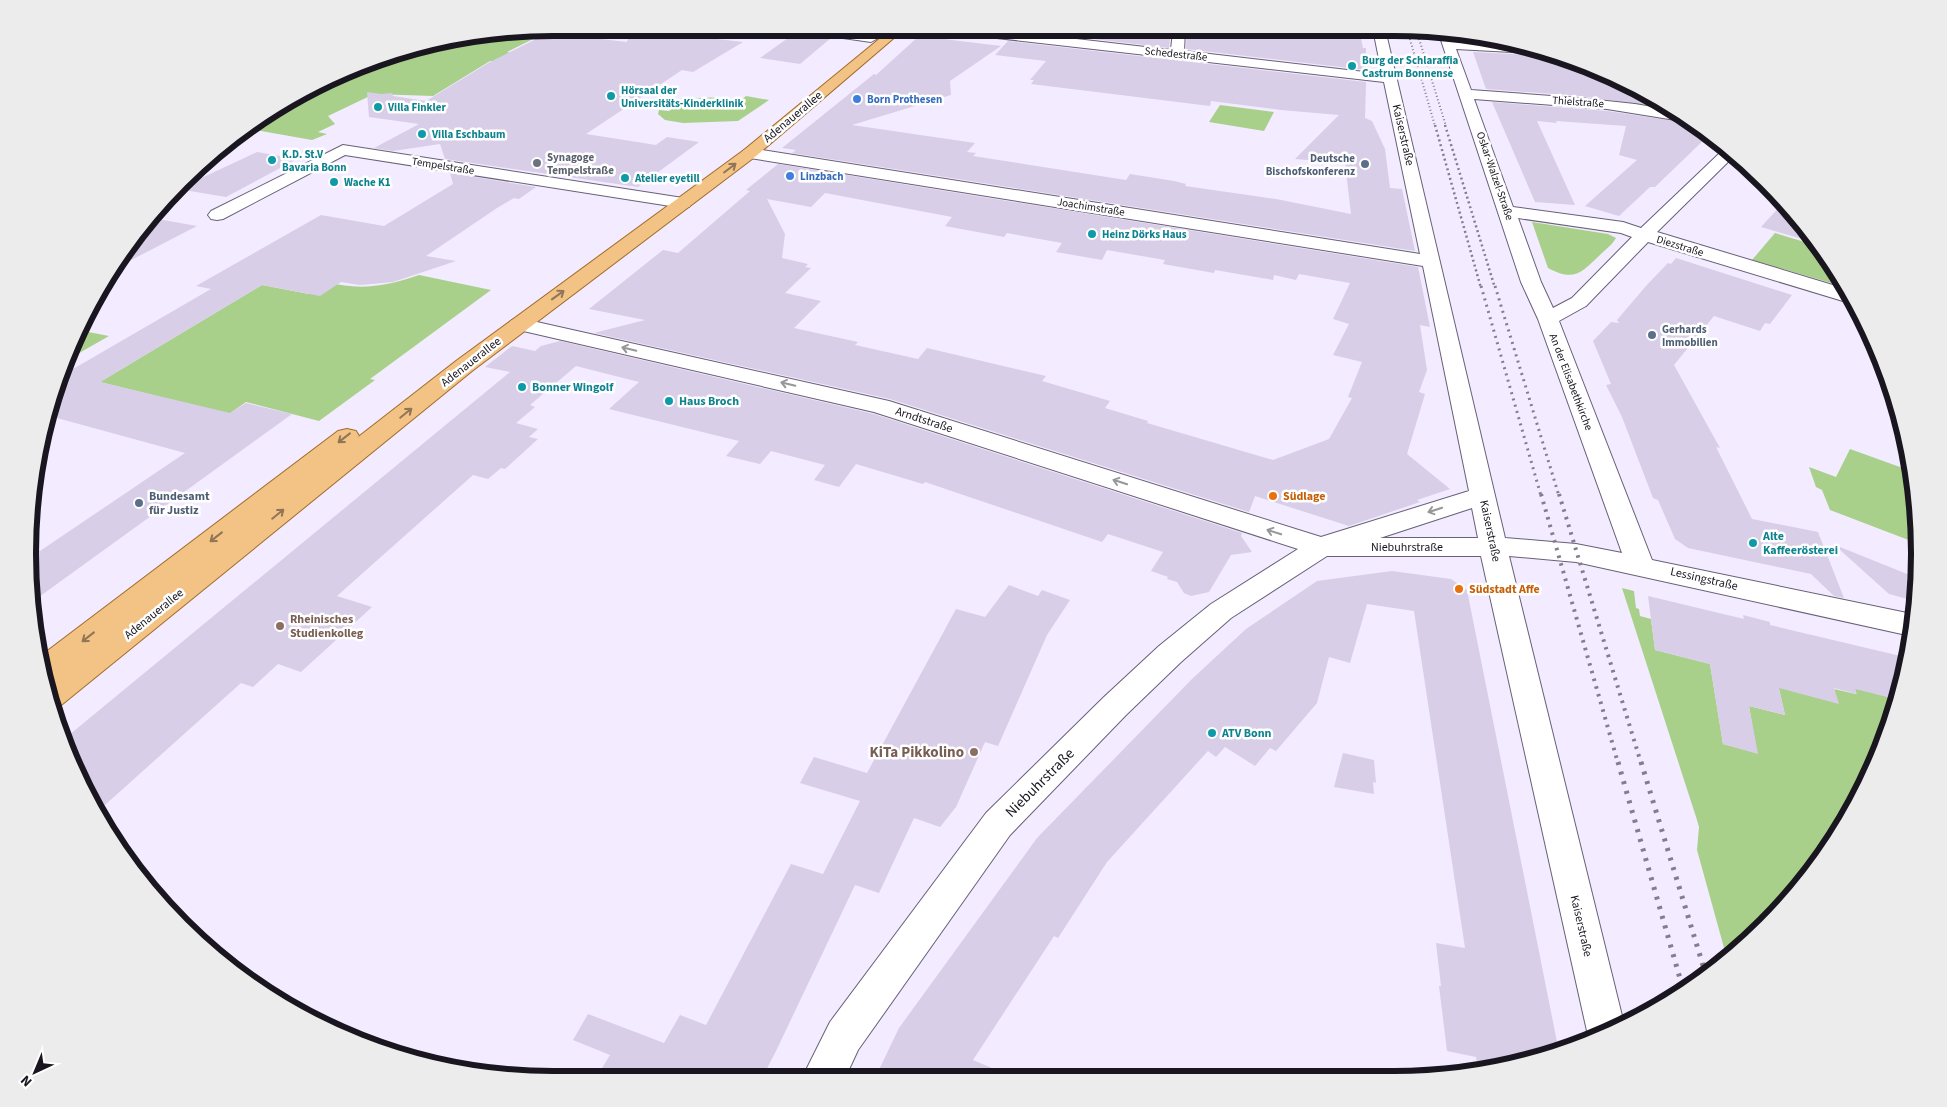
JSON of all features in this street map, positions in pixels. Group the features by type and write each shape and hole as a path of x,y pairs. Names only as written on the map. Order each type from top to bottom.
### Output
{"main road":[{"name":"Adenauerallee","path":"49,667 383,408 659,199 780,112 873,36"},
{"name":"Adenauerallee","path":"55,692 519,324 750,153 890,36"}],"street":[{"name":"Schedestraße","path":"1016,36 1390,77"},
{"path":"1177,54 1178,36"},
{"name":"Kaiserstraße","path":"1381,36 1469,430 1493,547 1604,1025"},
{"name":"Oskar-Walzel-Straße","path":"1446,39 1531,282 1548,319"},
{"path":"1448,46 1505,49"},
{"name":"Thielstraße","path":"1466,94 1612,104 1665,113"},
{"name":"Tempelstraße","path":"218,215 343,150 683,203"},
{"name":"Joachimstraße","path":"750,153 1430,257"},
{"name":"An der Elisabethkirche","path":"1640,565 1548,319 1579,302 1644,234 1724,156"},
{"name":"Diezstraße","path":"1507,210 1623,228 1840,294"},
{"name":"Arndtstraße","path":"519,324 881,406 1320,547"},
{"name":"Niebuhrstraße","path":"826,1071 844,1036 998,824 1115,706 1170,654 1221,611 1320,547 1482,496"},
{"name":"Niebuhrstraße","path":"1320,547 1493,547"},
{"name":"Lessingstraße","path":"1493,547 1538,548 1576,553 1640,565 1906,624"}],"green space":[{"path":"538,36 507,52 519,55 506,62 490,61 433,96 374,94 328,116 335,124 318,132 327,134 312,140 256,130 325,90 387,64 453,46"},
{"path":"746,96 769,100 738,121 683,123 665,120 658,114 659,110 669,111 686,101 695,99 712,97 741,100"},
{"path":"1220,105 1274,112 1264,131 1209,122"},
{"path":"1532,222 1608,234 1616,238 1588,267 1577,274 1564,274 1548,268"},
{"path":"1775,233 1807,243 1835,284 1752,260"},
{"path":"419,275 491,290 370,379 375,380 319,421 246,402 229,414 100,382 262,285 309,294 327,282 362,287 396,282"},
{"path":"87,332 109,336 77,354"},
{"path":"1850,449 1903,468 1911,541 1830,510 1822,490 1816,487 1809,467 1836,477"},
{"path":"1622,588 1634,591 1636,608 1639,609 1640,616 1651,619 1655,650 1710,664 1723,744 1757,753 1749,706 1785,715 1774,667 1838,703 1834,689 1856,694 1855,688 1890,697 1871,751 1857,782 1824,841 1782,895 1725,950 1697,850 1699,827"}],"building":[{"path":"541,36 574,36 627,42 629,36 700,36 699,37 743,42 693,72 682,70 586,134 656,145 667,137 699,142 638,187 445,159 440,144 393,151 374,148 419,124 369,117 367,92 392,93 393,96 426,101 490,62"},
{"path":"791,36 831,38 800,64 760,58"},
{"path":"919,36 1001,46 950,81 951,95 852,125 975,143 967,152 976,153 973,156 1126,180 1130,174 1174,181 1186,184 1185,186 1276,199 1351,214 1345,163 1295,159 1339,115 1211,101 1210,106 1031,84 1034,80 1030,80 1046,61 995,55 1008,41 1366,82 1365,118 1372,121 1385,149 1390,188 1402,189 1415,251 792,153 796,150 782,148 874,74 876,75"},
{"path":"1068,36 1170,36 1169,48"},
{"path":"1187,36 1360,36 1363,48 1366,48 1366,70 1186,49"},
{"path":"1473,52 1530,55 1591,76 1651,106 1579,96 1486,89"},
{"path":"1492,102 1607,111 1679,122 1704,140 1655,187 1650,187 1619,216 1585,206 1637,160 1619,155 1626,126 1537,121 1575,205 1535,202"},
{"path":"257,152 297,159 226,197 186,190 196,181"},
{"path":"778,164 1418,267 1430,327 1420,325 1427,370 1419,392 1425,394 1407,454 1450,489 1417,500 1420,502 1349,526 1255,496 1249,512 890,399 594,333 645,320 589,309 663,250 678,253 750,191 746,190","holes":["825,193 952,217 945,226 1004,237 1007,233 1062,243 1056,252 1102,260 1107,250 1165,260 1163,264 1214,273 1215,270 1273,280 1274,275 1296,280 1299,274 1350,283 1333,319 1349,324 1333,355 1362,362 1348,397 1352,398 1329,439 1273,460 1147,423 1148,421 1105,408 1110,401 1042,381 1046,376 927,348 918,359 855,345 858,342 794,328 821,301 785,293 811,268 805,267 808,264 782,258 785,234 767,199 811,207"]},
{"path":"450,173 536,187 519,199 514,198 497,208 426,256 456,261 393,282 360,285 341,282 320,296 262,285 100,382 230,413 246,403 292,414 38,597 36,550 40,551 185,453 55,417 70,371 211,289 196,286 321,215 384,226 453,184"},
{"path":"1778,208 1804,240 1761,227"},
{"path":"159,219 197,226 125,263"},
{"path":"1676,258 1792,295 1770,324 1765,323 1760,331 1714,316 1674,365 1720,448 1716,447 1752,519 1818,532 1844,598 1834,596 1811,574 1688,548 1675,539 1658,500 1653,498 1622,417 1606,385 1611,384 1593,341 1611,322 1619,323 1617,320 1646,286 1668,263 1671,264"},
{"path":"560,341 874,414 1242,533 1241,536 1252,552 1231,555 1209,592 1191,596 1184,593 1177,582 1151,571 1163,552 1108,534 1102,542 925,482 923,484 856,464 839,487 814,480 825,465 771,451 760,464 726,456 739,441 609,409 639,382 576,366 530,405 535,407 516,423 538,429 529,437 538,439 505,469 501,468 488,479 473,475 337,596 372,607 301,672 278,664 253,687 241,683 103,807 90,782 70,735 510,372 485,367 512,346 535,351 541,346"},
{"path":"1840,547 1910,575 1909,599 1889,594 1839,549"},
{"path":"1392,571 1451,579 1467,590 1557,1044 1527,1053 1477,1064 1476,1057 1447,1051 1436,943 1465,948 1414,611 1367,604 1350,663 1329,657 1317,703 1276,751 1270,748 1255,766 1225,747 1216,757 1208,751 1107,862 1058,938 1054,936 973,1060 999,1071 878,1071 899,1028 1037,838 1192,679 1246,629 1317,581"},
{"path":"1009,585 1038,596 1042,590 1070,600 1047,635 998,746 985,742 956,807 940,827 914,818 879,893 855,885 766,1071 600,1071 610,1055 573,1040 588,1014 664,1043 680,1015 706,1025 791,864 823,874 860,801 800,783 814,757 867,773 956,609 985,617"},
{"path":"1648,596 1744,619 1743,615 1770,622 1770,625 1901,656 1890,697 1855,689 1857,694 1834,688 1839,704 1779,688 1785,715 1749,706 1758,754 1723,744 1710,664 1655,650"},
{"path":"1343,753 1374,760 1376,783 1373,782 1374,794 1334,787"}],"railway":[{"path":"1409,36 1435,126"},
{"path":"1418,37 1446,126"},
{"path":"1435,125 1481,288"},
{"path":"1445,125 1495,288"},
{"path":"1481,286 1541,496"},
{"path":"1495,286 1559,496"},
{"path":"1541,494 1618,763"},
{"path":"1559,494 1641,763"},
{"path":"1618,762 1681,984"},
{"path":"1641,762 1704,967"}],"place":[{"name":"Burg der Schlaraffia Castrum Bonnense","path":"1352,66"},
{"name":"Hörsaal der Universitäts-Kinderklinik","path":"611,96"},
{"name":"Born Prothesen","path":"857,99"},
{"name":"Villa Finkler","path":"378,107"},
{"name":"Villa Eschbaum","path":"422,134"},
{"name":"K.D. St.V Bavaria Bonn","path":"272,160"},
{"name":"Synagoge Tempelstraße","path":"537,163"},
{"name":"Deutsche Bischofskonferenz","path":"1365,164"},
{"name":"Linzbach","path":"790,176"},
{"name":"Atelier eyetill","path":"625,178"},
{"name":"Wache K1","path":"334,182"},
{"name":"Heinz Dörks Haus","path":"1092,234"},
{"name":"Gerhards Immobilien","path":"1652,335"},
{"name":"Bonner Wingolf","path":"522,387"},
{"name":"Haus Broch","path":"669,401"},
{"name":"Südlage","path":"1273,496"},
{"name":"Bundesamt für Justiz","path":"139,503"},
{"name":"Alte Kaffeerösterei","path":"1753,543"},
{"name":"Südstadt Affe","path":"1459,589"},
{"name":"Rheinisches Studienkolleg","path":"280,626"},
{"name":"ATV Bonn","path":"1212,733"},
{"name":"KiTa Pikkolino","path":"974,752"}]}
